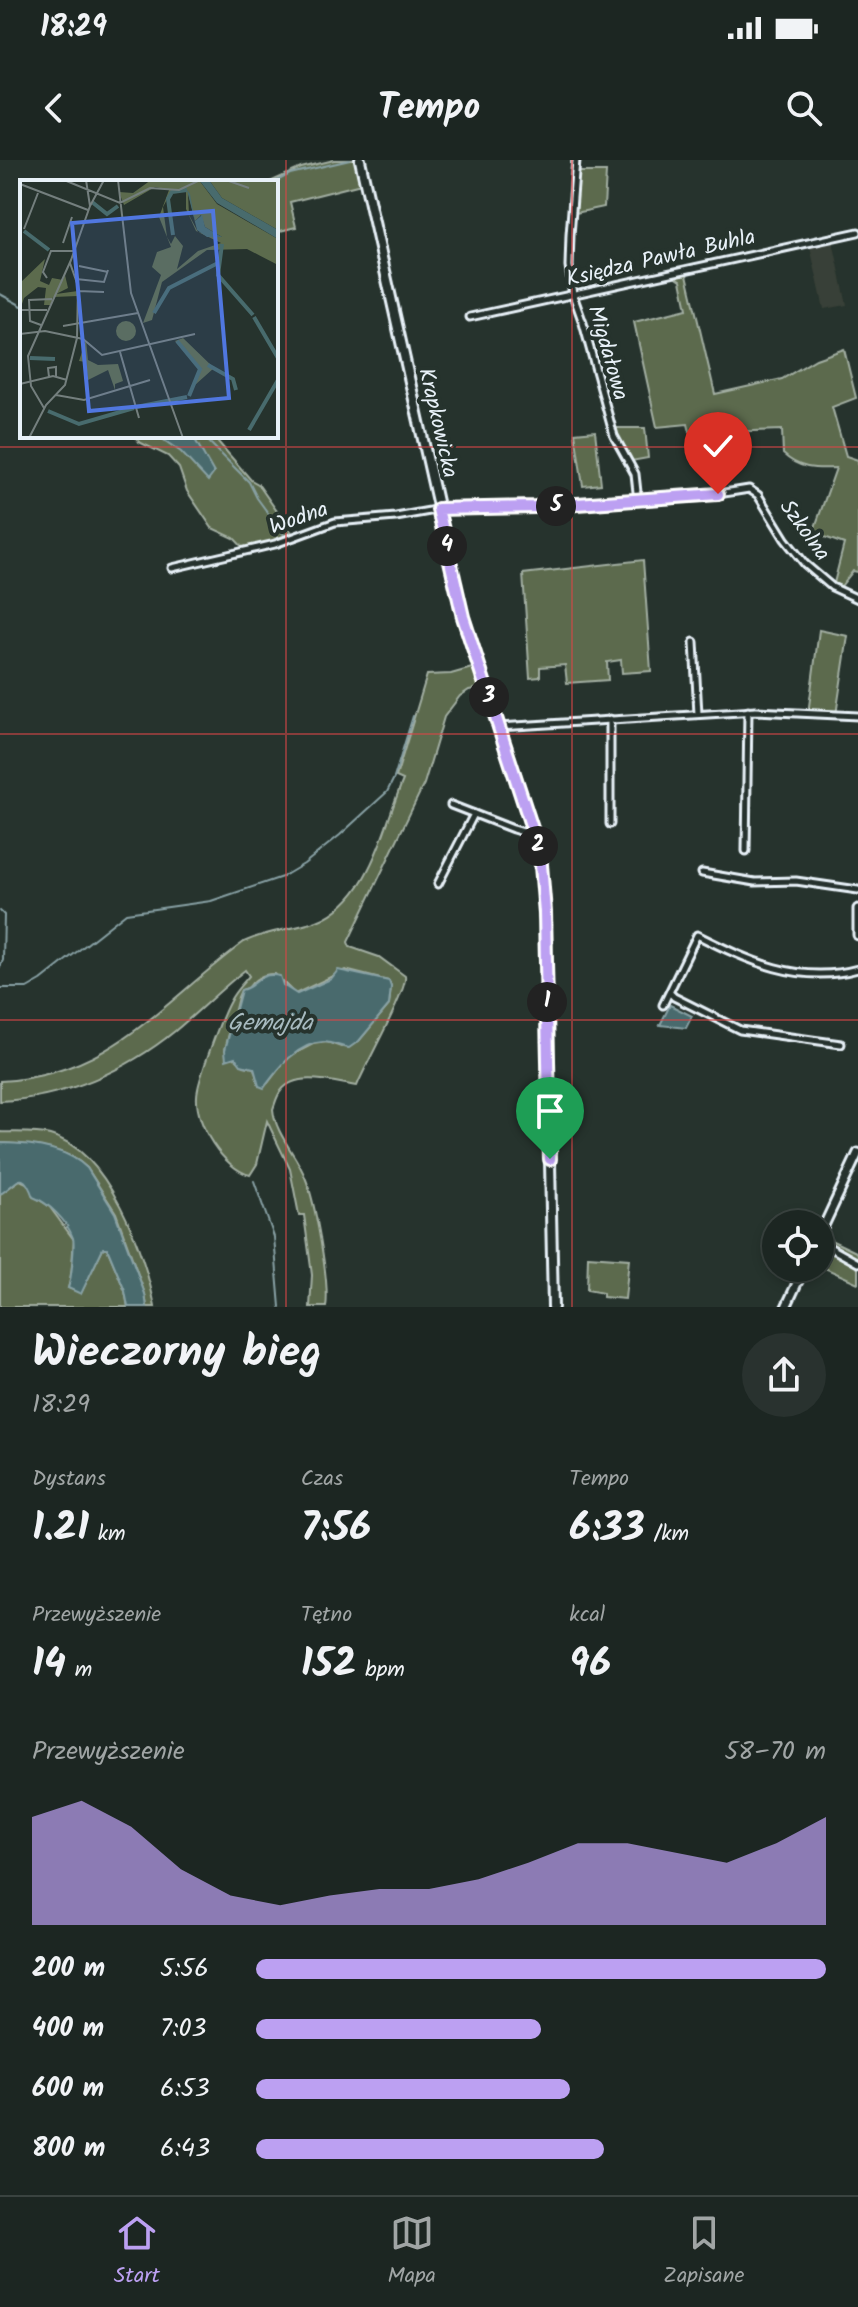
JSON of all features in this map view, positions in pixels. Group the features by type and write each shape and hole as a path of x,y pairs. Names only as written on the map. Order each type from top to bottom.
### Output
{"main road":[{"name":"Krapkowicka","path":"360,160 463,617 534,830 542,866 553,1307"},
{"path":"858,909 858,935"},
{"path":"831,1210 858,1153"},
{"path":"786,1307 798,1282"}],"street":[{"name":"Migdałowa","path":"576,160 569,266 573,295 614,436 635,474 638,501"},
{"name":"Księdza Pawła Buhla","path":"470,317 858,232"},
{"name":"Szkolna","path":"438,509 638,501 753,490 805,564 832,587 858,599"},
{"name":"Wodna","path":"172,568 275,544 326,524 438,509"},
{"path":"694,642 698,714"},
{"path":"499,727 748,711 858,716"},
{"path":"746,851 748,711"},
{"path":"610,719 610,824"},
{"path":"451,805 523,832 534,830"},
{"path":"438,884 474,814"},
{"path":"702,873 755,882 796,881 858,890"},
{"path":"663,1005 697,935 740,956 788,971 827,976 858,969"},
{"path":"669,992 740,1030 841,1044"},
{"path":"834,1250 858,1263"}],"shaded area":[{"path":"832,237 847,305 824,309 809,242"}],"green space":[{"path":"334,160 360,160 365,183 290,202 296,227 278,232 278,180 274,180 301,168"},
{"path":"575,172 606,172 604,207 571,214"},
{"path":"686,270 715,394 782,379 816,359 844,349 856,398 832,407 846,456 858,460 858,572 853,571 838,590 833,587 844,544 813,533 836,468 807,467 789,459 783,454 782,430 729,432 693,444 688,424 657,427 634,322 687,309 681,280 671,273"},
{"path":"611,428 645,428 648,458 626,462"},
{"path":"595,431 601,484 583,486 575,433"},
{"path":"136,438 215,438 258,484 295,537 247,552 234,538 212,528 187,491 179,468 168,456"},
{"path":"643,560 651,671 622,673 621,660 607,662 608,680 567,683 565,665 540,667 540,677 530,678 523,574"},
{"path":"819,630 848,636 836,715 808,714"},
{"path":"479,666 486,687 469,690 460,696 444,717 424,784 348,942 350,947 379,957 405,976 400,996 357,1086 306,1079 296,1081 281,1091 273,1109 282,1136 305,1177 317,1222 327,1296 326,1307 310,1307 312,1275 304,1215 299,1215 290,1169 267,1121 257,1164 250,1175 230,1164 221,1154 206,1131 198,1107 198,1088 210,1048 232,998 249,976 245,970 156,1045 93,1080 47,1094 0,1101 0,1081 39,1076 74,1065 105,1050 133,1032 244,942 317,921 335,911 363,880 373,861 403,780 396,777 427,675 451,674","holes":["345,970 389,981 389,1005 359,1041 341,1047 327,1042 313,1044 288,1057 268,1083 259,1086 254,1068 244,1066 225,1050 241,990 263,975 275,974 295,994"]},
{"path":"0,1132 50,1135 71,1144 89,1161 106,1182 133,1233 155,1307 147,1307 116,1213 87,1168 57,1151 0,1143"},
{"path":"20,1180 31,1185 33,1196 49,1206 74,1240 68,1288 81,1293 103,1248 107,1248 125,1291 128,1307 0,1307 0,1194"},
{"path":"834,1242 858,1253 858,1283 834,1272"},
{"path":"588,1256 629,1259 625,1299 603,1297 603,1293 587,1290"}],"water":[{"path":"161,438 194,438 214,473 208,481 181,452"},
{"name":"Gemajda","path":"338,970 389,981 391,987 389,1005 359,1041 349,1048 323,1042 305,1047 289,1058 264,1088 259,1086 254,1068 241,1065 235,1057 226,1060 225,1050 241,990 262,977 272,975 280,976 283,985 297,994 331,979"},
{"path":"670,1005 692,1016 686,1028 660,1025"},
{"path":"0,1143 35,1145 58,1151 87,1168 115,1213 147,1307 128,1307 125,1291 107,1248 103,1248 81,1294 68,1288 73,1238 57,1213 33,1197 26,1182 19,1180 0,1194"}],"waterway":[{"path":"278,180 290,174 350,160"},
{"path":"0,294 20,305"},
{"path":"205,438 249,482 284,535"},
{"path":"0,988 27,988 41,980 126,913 211,901 282,877 304,864 387,792 413,716"},
{"path":"0,911 4,915 3,960 0,967"},
{"path":"254,1181 274,1237 280,1307"}],"route":[{"path":"550,1159 545,912 540,853 463,617 438,509 535,507 718,494"}]}
